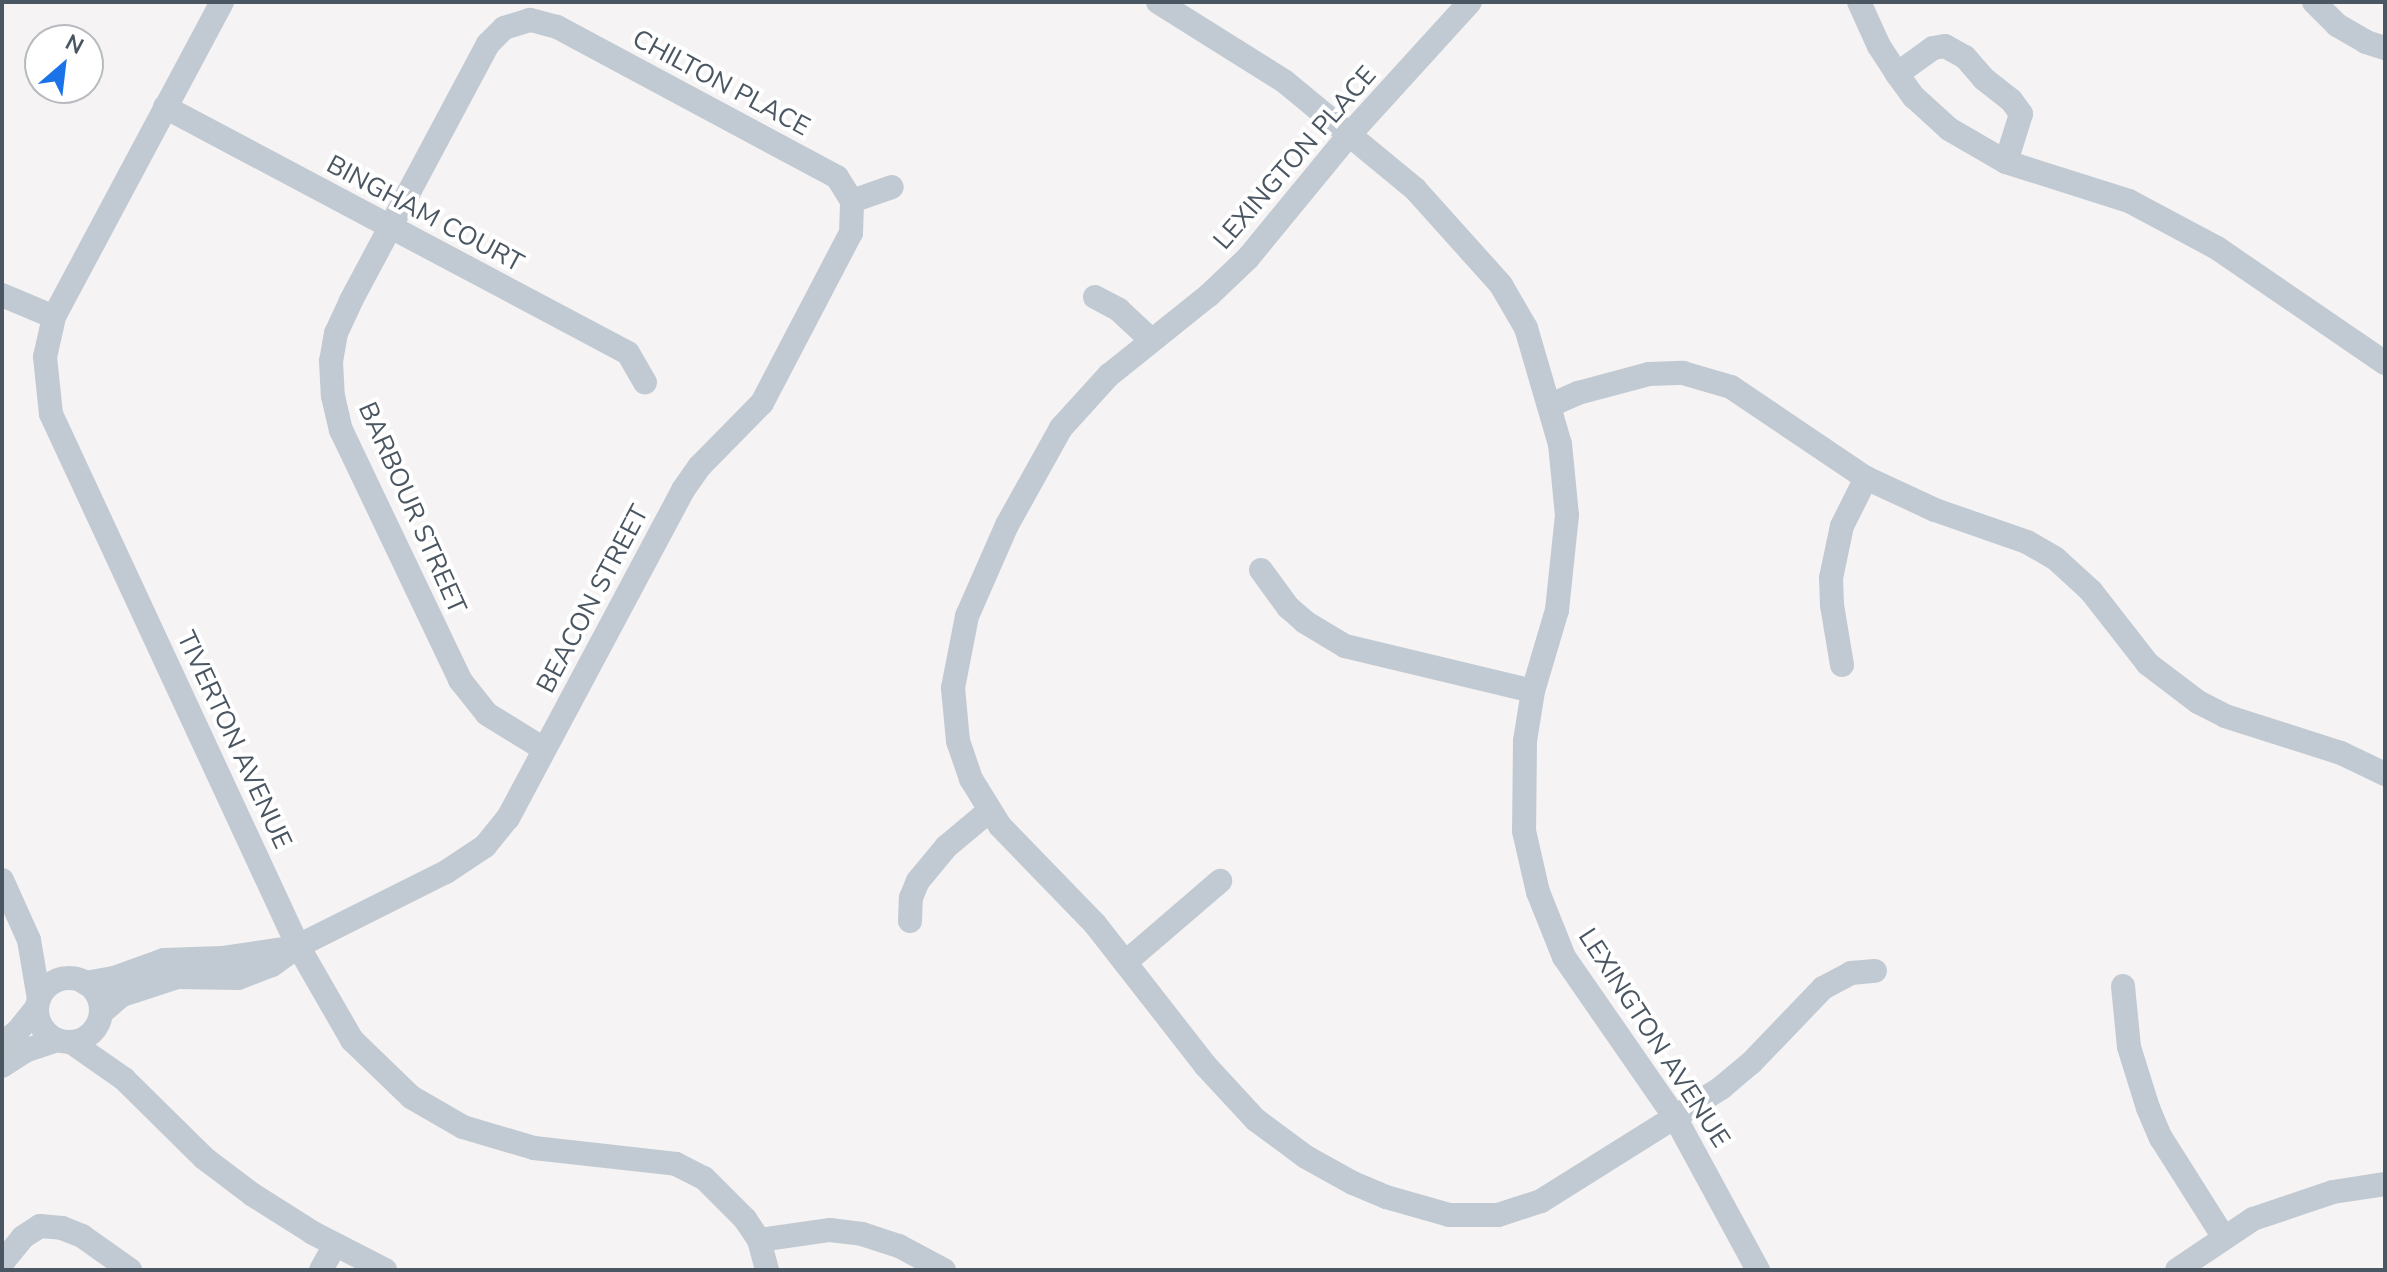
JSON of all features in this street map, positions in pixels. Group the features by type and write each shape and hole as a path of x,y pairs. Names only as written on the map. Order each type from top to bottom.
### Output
{"street":[{"name":"TIVERTON AVENUE","path":"222,2 54,317 45,357 51,414 298,946 352,1040 411,1097 463,1127 534,1148 676,1164 704,1178 727,1197 759,1240 767,1270"},
{"name":"LEXINGTON AVENUE","path":"1158,2 1284,81 1415,189 1501,285 1526,328 1551,405 1562,456 1567,515 1557,610 1533,691 1521,791 1524,831 1538,892 1577,979 1676,1119 1758,1270"},
{"name":"LEXINGTON PLACE","path":"1470,2 1349,135 1248,258 1201,302 1151,340 1090,394 1061,428 1013,513 967,616 955,664 954,712 964,761 989,811 1127,961 1205,1065 1256,1120 1306,1157 1353,1183 1419,1208 1483,1217 1527,1207 1676,1119 1751,1063 1823,988 1851,973 1875,971"},
{"path":"1859,2 1879,46 1897,74 1914,97 1949,129 2006,162 2129,201 2192,235 2385,363"},
{"path":"2314,2 2337,25 2366,42 2385,48"},
{"name":"CHILTON PLACE","path":"530,11 837,177 852,201"},
{"name":"BARBOUR STREET","path":"530,11 504,28 488,44 336,333 332,373 341,430 460,680 487,714 544,749"},
{"path":"1897,74 1933,48 1945,46 1965,57 1984,79 2011,100 2021,114 2006,162"},
{"name":"BINGHAM COURT","path":"165,107 628,353 645,383"},
{"path":"852,201 892,187"},
{"name":"BEACON STREET","path":"100,1018 122,995 177,977 238,978 272,965 298,946 446,872 485,846 508,818 683,490 700,466 762,403 851,233 852,201"},
{"path":"2,295 54,317"},
{"path":"1095,297 1119,310 1151,340"},
{"path":"1551,405 1578,393 1649,374 1683,373 1708,378 1753,399 1866,478 1935,510 2027,542 2055,558 2091,591 2148,664 2198,702 2225,716 2341,753 2385,774"},
{"path":"1842,665 1831,578 1842,526 1866,478"},
{"path":"1261,570 1288,607 1305,622 1345,646 1533,691"},
{"path":"910,921 911,898 918,881 946,847 989,811"},
{"path":"2,880 29,940 42,1027 124,1079 204,1158 253,1195 335,1245 355,1263 385,1270"},
{"path":"1127,961 1220,881"},
{"path":"29,940 97,996 107,1050 124,1079"},
{"name":"BEACON STREET","path":"82,981 114,978 164,960 222,958 298,946"},
{"path":"2,1043 17,1032 59,980 82,981"},
{"path":"2123,986 2129,1047 2148,1108 2161,1138 2223,1236"},
{"path":"2,1066 27,1050 88,1036 100,1018"},
{"path":"2177,1270 2223,1236 2253,1219 2297,1202 2385,1184"},
{"path":"2,1263 23,1237 40,1226 62,1228 82,1236 130,1270"},
{"path":"759,1240 830,1230 862,1234 899,1246 944,1270"},
{"path":"321,1270 335,1245"}]}
